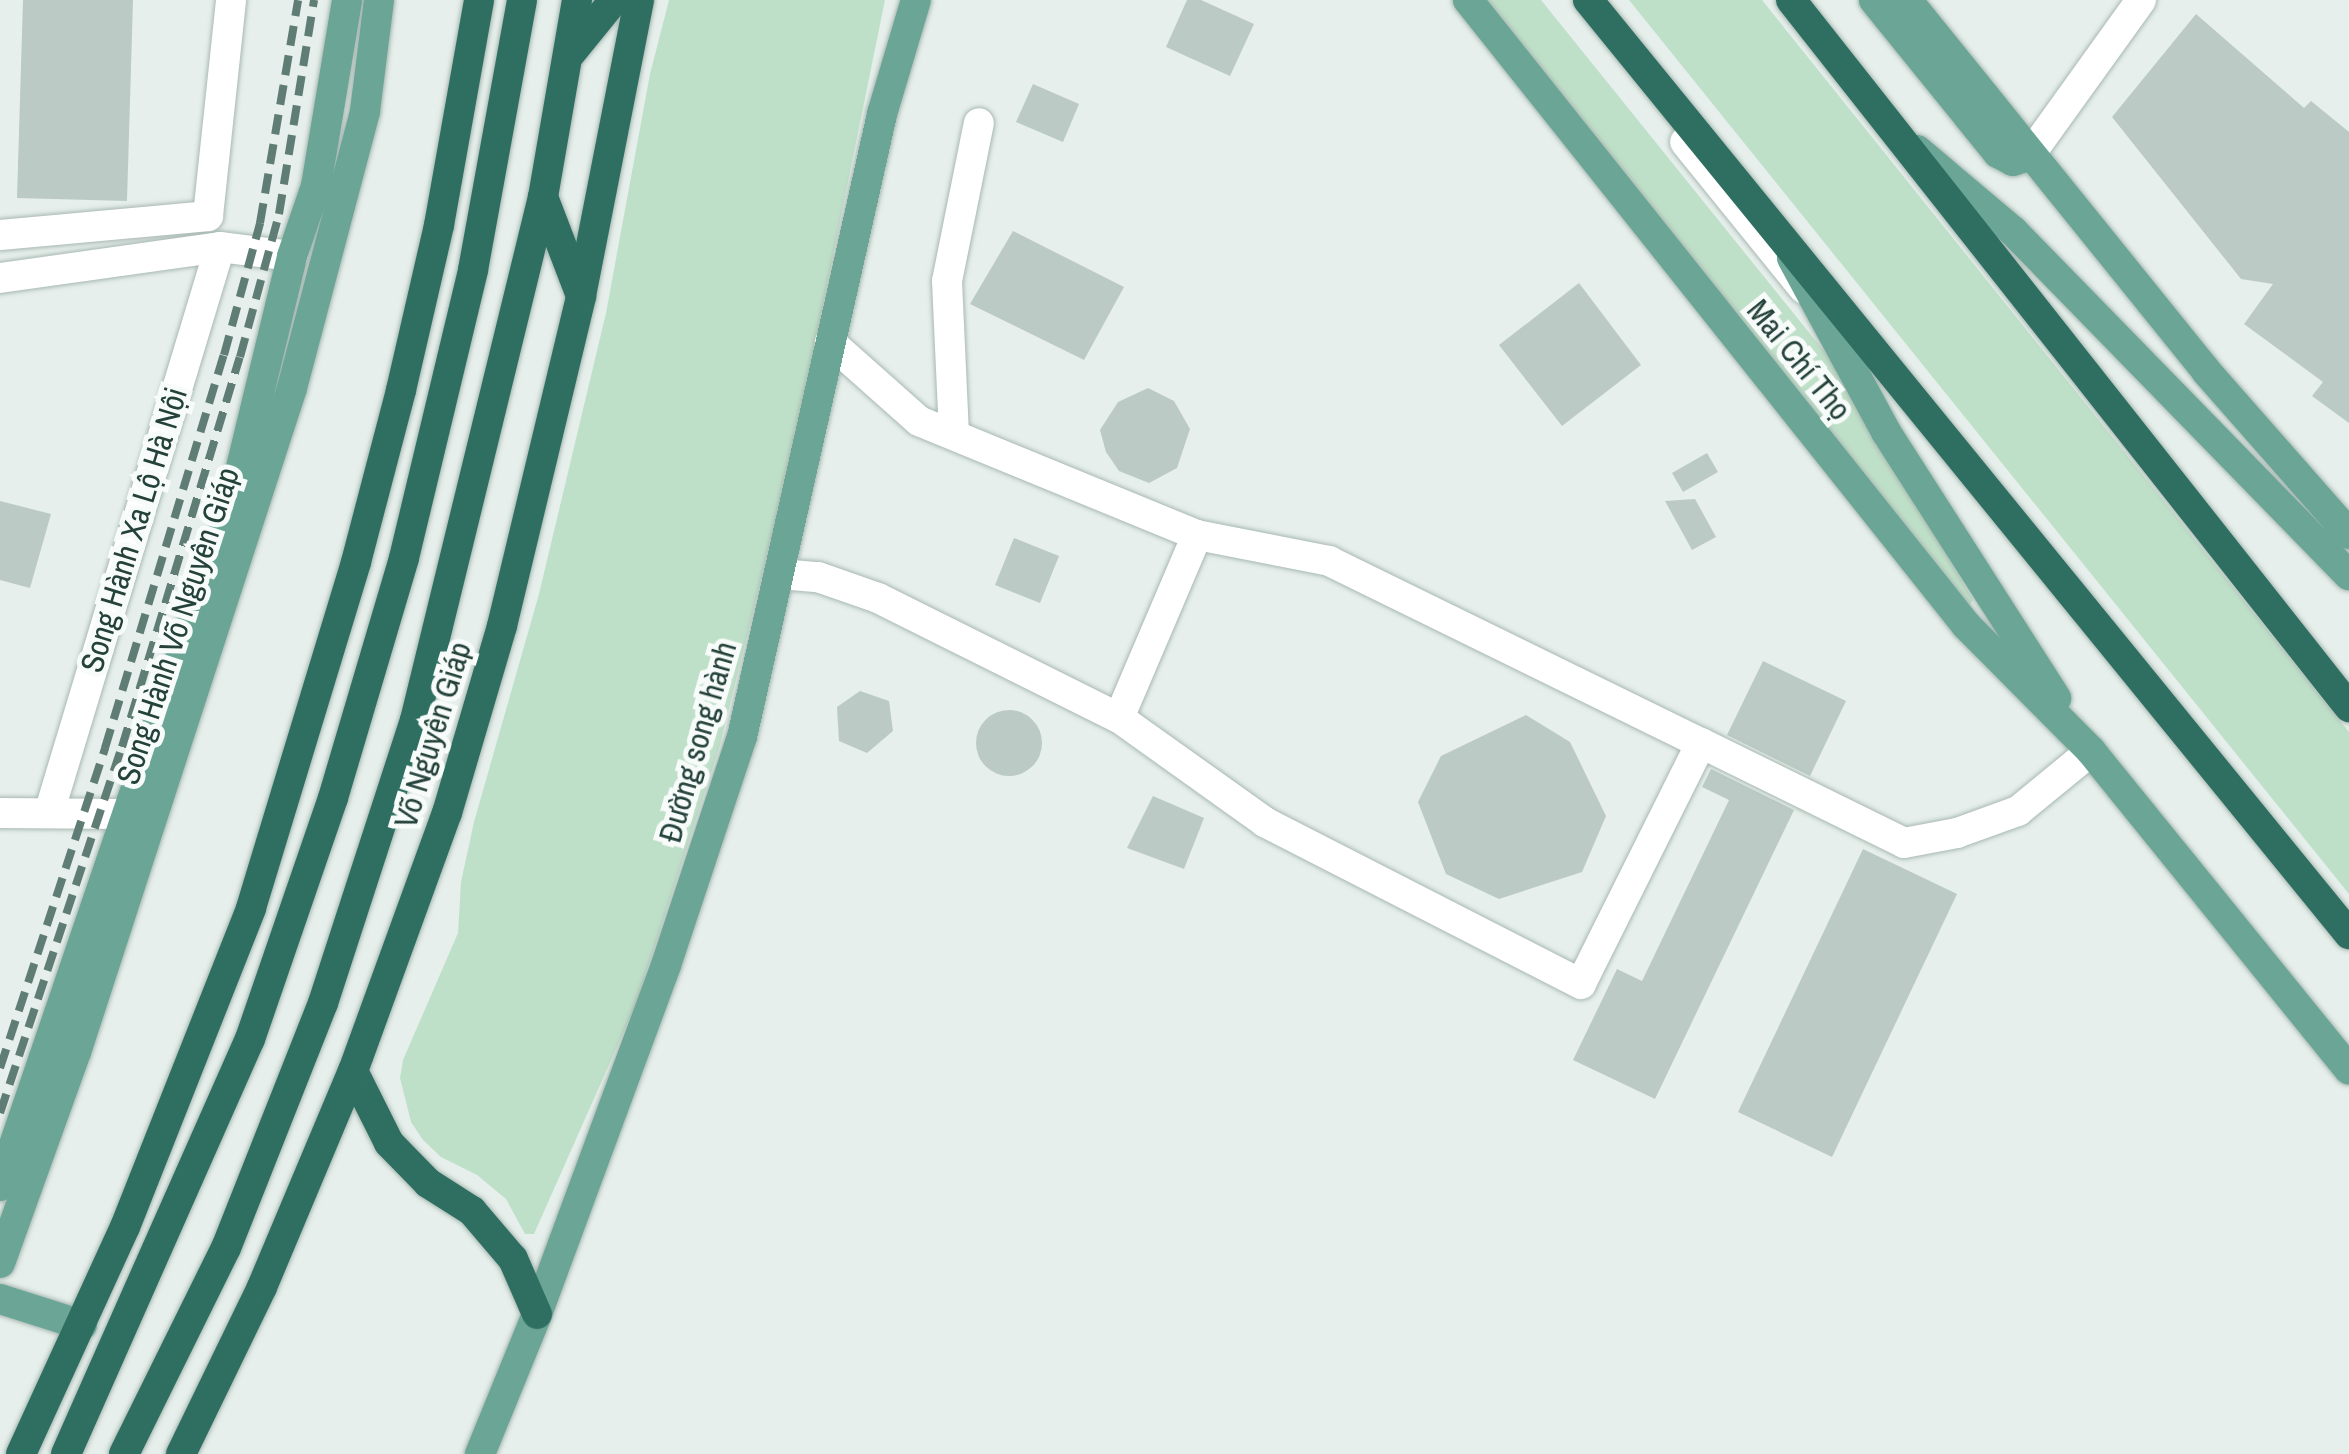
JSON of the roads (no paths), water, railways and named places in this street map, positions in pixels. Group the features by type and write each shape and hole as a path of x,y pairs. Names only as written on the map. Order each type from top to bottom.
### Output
{"highway":[{"path":"21,1454 82,1325 204,1033 251,908 306,732 401,390 438,225 479,0"},
{"path":"66,1454 154,1264 250,1039 333,798 409,538 472,270 522,0"},
{"name":"Võ Nguyên Giáp","path":"124,1454 226,1248 335,965 415,720 542,197 578,0"},
{"path":"571,53 614,0"},
{"name":"Võ Nguyên Giáp","path":"181,1454 262,1286 353,1071 447,813 497,644 581,296 640,0"},
{"name":"Mai Chí Thọ","path":"1588,0 1776,224 2349,934"},
{"path":"1791,0 2349,707"},
{"path":"542,197 581,296"},
{"path":"353,1071 389,1144 428,1182 472,1211 513,1259 537,1314"}],"main road":[{"name":"Song Hành Võ Nguyên Giáp","path":"0,1263 6,1231 76,1052 138,817 230,513 292,256 316,186 346,0"},
{"name":"Song Hành Võ Nguyên Giáp","path":"0,1186 287,405 324,252 365,111 379,0"},
{"name":"Mai Chí Thọ","path":"1468,0 1966,625 2091,751 2349,1070"},
{"path":"1874,0 1998,152 2013,161 2029,156"},
{"path":"1906,0 2206,371 2349,534"},
{"name":"Đường song hành","path":"480,1454 537,1314 666,966 730,772 911,13"},
{"path":"1894,131 2013,232 2349,575"},
{"name":"Mai Chí Thọ","path":"1776,224 1810,296 1886,432 2091,751"},
{"path":"292,256 324,252"},
{"path":"0,1299 82,1325"}],"street":[{"path":"0,236 208,216 231,0"},
{"name":"Mai Chí Thọ","path":"1570,0 1810,296"},
{"path":"2029,156 2141,0"},
{"path":"954,435 947,282 980,122"},
{"path":"0,278 220,247 292,256"},
{"name":"Song Hành Xa Lộ Hà Nội","path":"49,813 220,247"},
{"path":"830,342 919,421 1197,535 1329,561 1904,843 1957,834 2018,812 2091,751"},
{"path":"1119,718 1197,535"},
{"path":"780,574 818,577 878,598 1119,718 1265,822 1581,984 1701,743"},
{"path":"3,820 49,813 138,817"}],"railway":[{"path":"0,1068 105,748 224,355 260,223 298,0"},
{"path":"0,1113 122,747 240,357 279,214 314,0"}]}
